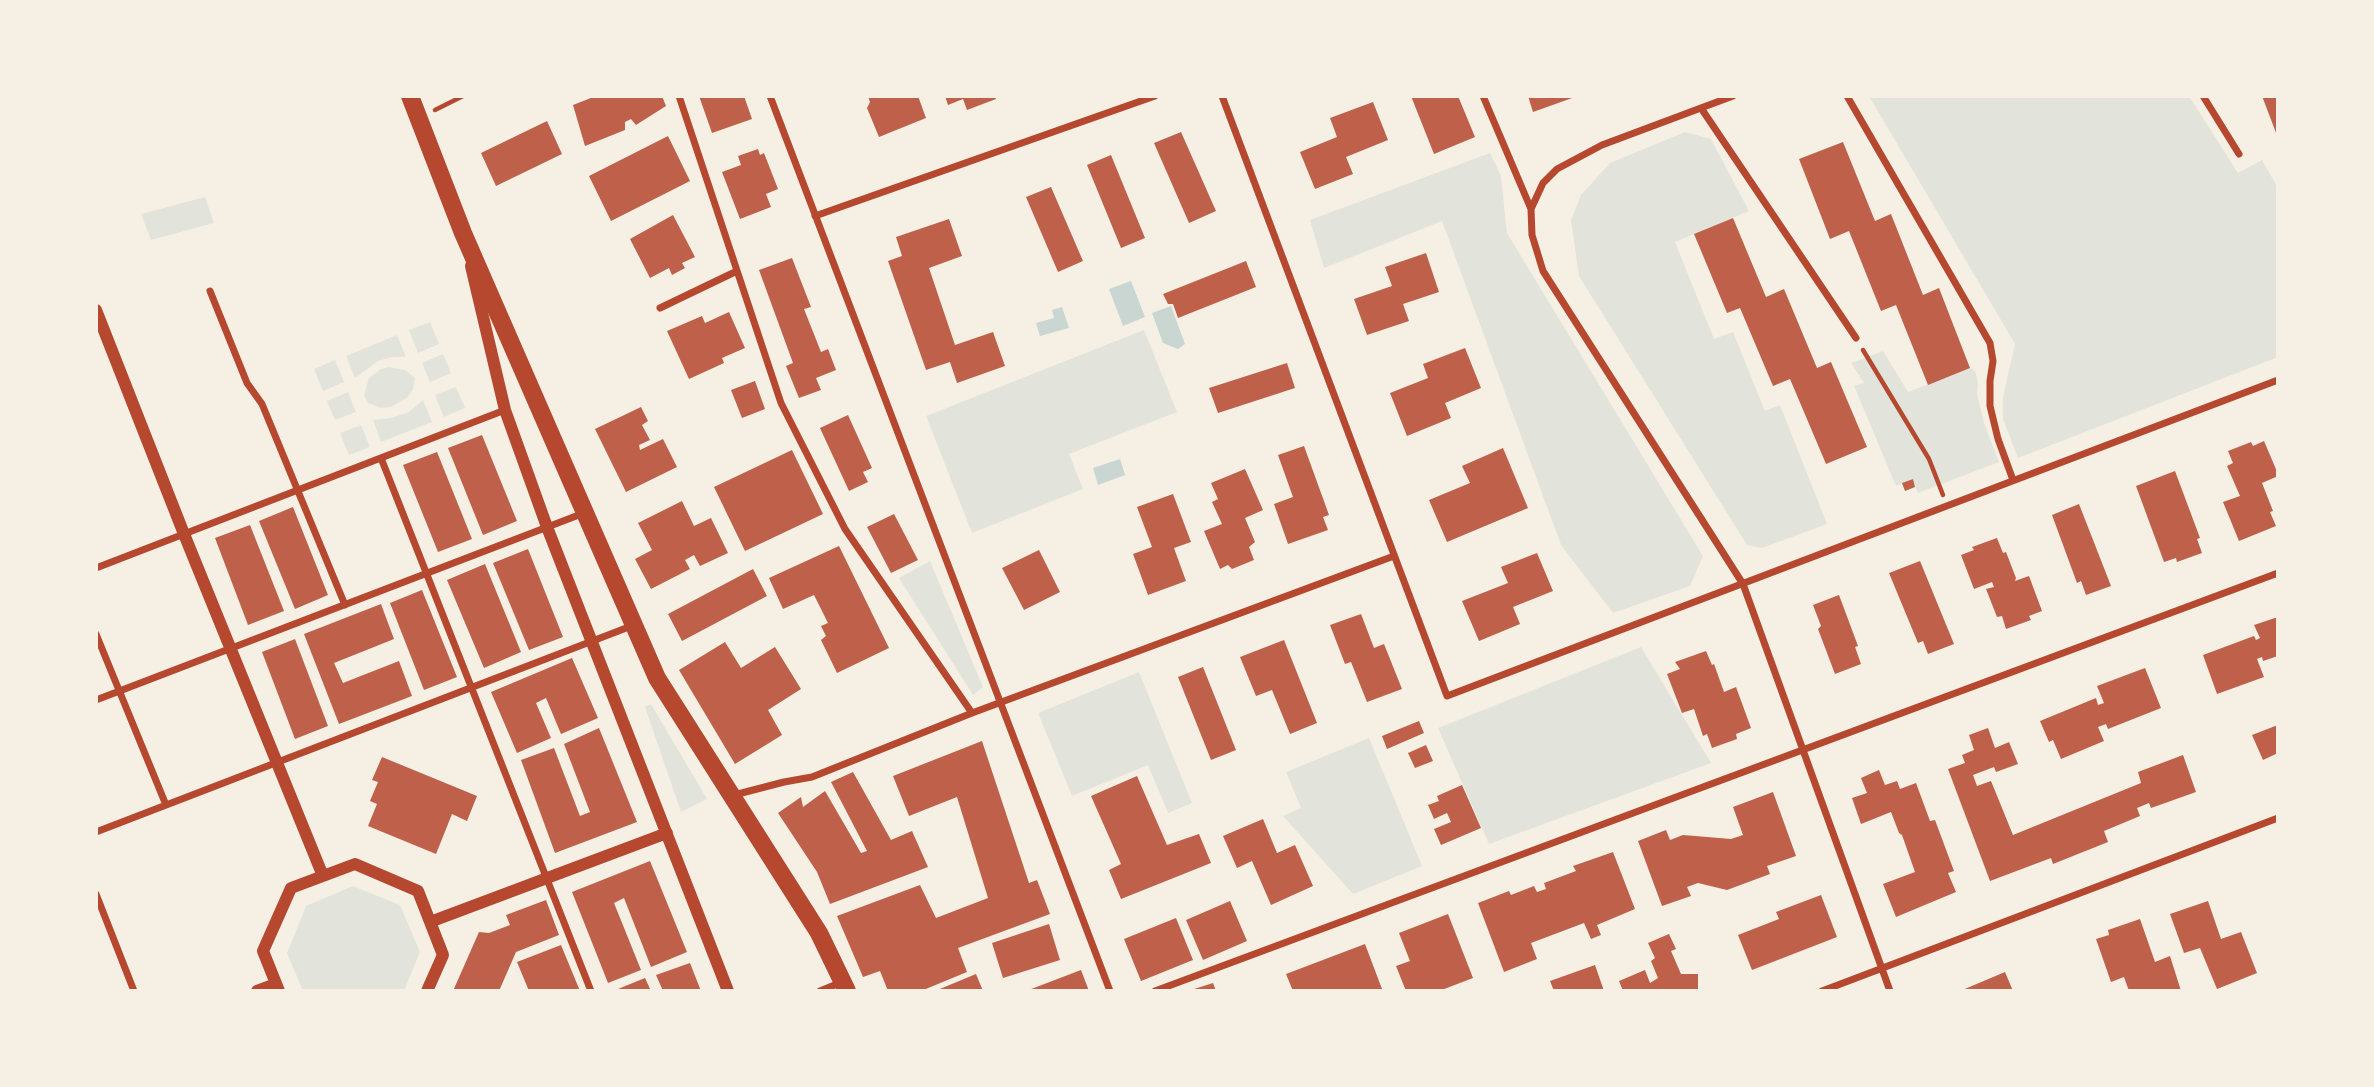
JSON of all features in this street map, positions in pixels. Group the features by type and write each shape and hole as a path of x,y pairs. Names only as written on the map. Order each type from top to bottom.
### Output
{"main road":[{"path":"410,96 463,233 657,678 819,933 845,986"}],"street":[{"path":"679,96 781,403 845,529 972,713"},
{"path":"770,96 1110,991"},
{"path":"815,216 1154,96"},
{"path":"1222,96 1447,696 2278,380"},
{"path":"1483,96 1531,209 1532,235 1543,271 1743,584 1890,991"},
{"path":"1531,209 1543,183 1557,169 1602,145 1733,96"},
{"path":"1847,96 1990,342 1993,362 1990,406 1998,439 2013,480"},
{"path":"2203,96 2239,154"},
{"path":"1701,108 1856,338"},
{"path":"463,233 505,410 591,642 728,991"},
{"path":"660,308 737,271"},
{"path":"210,291 247,383 262,404 345,604"},
{"path":"96,310 323,876"},
{"path":"96,568 505,410"},
{"path":"381,458 591,991"},
{"path":"96,701 585,512"},
{"path":"731,796 812,777 972,713 1394,556"},
{"path":"1155,991 2278,573"},
{"path":"96,832 634,625"},
{"path":"96,634 166,806"},
{"path":"1822,991 2278,818"},
{"path":"430,922 667,833"},
{"path":"257,991 277,987 263,951 291,888 355,864 418,891 443,955 427,991"},
{"path":"96,894 134,991"},
{"path":"820,991 845,986"}],"path":[{"path":"418,118 463,96"},
{"path":"1856,338 1929,459 1948,505"}],"shaded area":[{"path":"1869,96 2189,96 2238,173 2262,160 2278,188 2278,357 2018,458 2003,419 2003,397 2015,344"},
{"path":"1685,132 1711,139 1749,211 1675,242 1714,339 1733,332 1765,411 1780,405 1827,524 1762,548 1747,545 1579,276 1571,220 1581,195 1610,163"},
{"path":"1490,153 1501,176 1507,233 1703,556 1690,586 1613,613 1561,545 1442,221 1324,268 1310,220"},
{"path":"205,197 214,223 151,240 141,214"},
{"path":"1131,281 1145,317 1123,326 1109,289"},
{"path":"1171,306 1185,344 1178,349 1163,343 1152,313"},
{"path":"1062,307 1069,328 1040,336 1036,323 1054,318 1052,310"},
{"path":"430,322 439,344 418,353 409,330"},
{"path":"1144,330 1177,412 1069,454 1083,489 972,533 926,416"},
{"path":"397,335 406,357 378,361 355,378 346,356"},
{"path":"1883,351 1908,392 1970,368 1975,371 1984,423 1999,462 1918,493 1912,479 1896,486 1854,386 1864,383 1851,363"},
{"path":"443,354 451,373 430,382 422,363"},
{"path":"335,360 344,382 323,391 314,369"},
{"path":"389,367 405,370 415,378 413,389 408,397 391,407 381,408 368,403 364,395 369,378 381,369"},
{"path":"456,387 465,408 444,417 435,395"},
{"path":"348,392 356,412 335,420 327,401"},
{"path":"423,400 432,422 381,442 373,420 409,412"},
{"path":"361,425 370,447 349,455 340,433"},
{"path":"1120,459 1125,475 1098,485 1093,468"},
{"path":"930,561 983,687 973,695 899,578"},
{"path":"1641,647 1711,763 1489,844 1438,728"},
{"path":"1139,672 1192,803 1168,813 1148,765 1072,796 1038,713"},
{"path":"651,704 707,799 681,812 645,707"},
{"path":"1369,738 1422,866 1353,894 1283,816 1301,808 1286,772"},
{"path":"353,886 400,905 420,952 404,991 303,991 287,953 306,906"}],"building":[{"path":"596,96 662,96 666,106 636,125 631,119 625,122 625,130 585,146 573,105"},
{"path":"699,96 744,96 752,119 712,133"},
{"path":"868,96 918,96 926,118 879,137 867,108 870,102"},
{"path":"945,96 995,96 996,99 967,110 963,99 948,105"},
{"path":"1411,96 1458,96 1475,137 1434,154"},
{"path":"1528,96 1575,96 1575,97 1533,112"},
{"path":"2262,96 2278,96 2278,138"},
{"path":"1373,102 1388,140 1346,157 1353,174 1315,189 1300,152 1337,137 1330,118"},
{"path":"547,121 562,154 496,186 481,153"},
{"path":"1181,132 1216,211 1189,223 1154,143"},
{"path":"668,136 690,181 611,221 589,176"},
{"path":"1843,142 1875,221 1891,214 1923,295 1939,288 1970,368 1928,385 1896,305 1881,311 1849,231 1830,239 1799,159"},
{"path":"758,149 760,155 764,153 778,189 766,194 771,207 740,219 722,172 741,165 738,156"},
{"path":"1111,155 1145,238 1121,248 1087,165"},
{"path":"1051,187 1083,261 1058,272 1026,197"},
{"path":"673,215 695,257 682,263 685,268 672,275 669,268 650,278 630,239"},
{"path":"1733,218 1766,297 1784,289 1817,368 1831,362 1867,447 1826,464 1790,379 1773,386 1740,308 1727,313 1694,234"},
{"path":"949,219 962,256 929,268 955,345 993,332 1005,366 957,383 950,362 926,370 888,261 902,256 896,237"},
{"path":"1426,253 1439,292 1403,304 1409,321 1367,335 1354,299 1392,286 1385,267"},
{"path":"792,258 811,307 804,309 821,352 828,349 836,370 816,378 821,390 799,398 786,366 793,363 759,270"},
{"path":"1246,261 1256,287 1178,318 1173,304 1168,304 1163,294"},
{"path":"729,312 745,348 722,358 724,363 689,379 667,331 702,316 705,323"},
{"path":"1465,348 1481,388 1445,403 1451,418 1407,436 1390,393 1428,378 1423,364"},
{"path":"1287,363 1295,388 1218,413 1209,388"},
{"path":"755,381 765,409 742,418 731,390"},
{"path":"641,407 648,421 642,425 650,440 639,445 640,450 663,439 677,467 626,492 595,429"},
{"path":"848,415 872,468 863,472 868,482 849,491 820,428"},
{"path":"482,435 517,521 483,535 448,448"},
{"path":"2264,441 2278,474 2262,483 2276,526 2239,541 2223,502 2240,496 2227,466 2233,463 2228,451 2251,442 2253,446"},
{"path":"1304,446 1329,515 1323,517 1328,530 1288,544 1274,504 1293,497 1278,455"},
{"path":"1503,448 1528,508 1447,542 1429,500 1470,483 1462,466"},
{"path":"792,450 823,514 745,551 714,487"},
{"path":"437,452 472,539 438,552 403,465"},
{"path":"1245,469 1263,510 1245,518 1255,542 1249,547 1254,560 1232,569 1228,565 1220,569 1204,531 1222,524 1212,502 1218,499 1211,483"},
{"path":"2175,471 2200,538 2197,539 2202,553 2177,562 2176,558 2164,562 2136,486"},
{"path":"1913,479 1915,487 1905,491 1902,483"},
{"path":"1173,494 1191,542 1174,548 1186,581 1148,595 1133,554 1152,547 1137,507"},
{"path":"682,501 694,526 711,518 728,553 700,566 694,555 685,560 690,569 651,589 635,559 652,550 638,523"},
{"path":"2079,504 2111,586 2086,595 2081,581 2077,583 2052,515"},
{"path":"293,507 328,595 295,609 259,521"},
{"path":"894,514 918,560 891,573 867,527"},
{"path":"250,525 284,611 248,625 215,538"},
{"path":"1997,538 2003,553 2006,552 2015,581 2029,576 2042,611 2029,616 2031,620 2006,629 2002,616 1997,617 1986,589 1994,587 1992,582 1974,589 1961,555 1974,550 1972,547"},
{"path":"839,546 889,648 837,673 821,640 826,636 821,626 828,623 814,595 783,609 769,578"},
{"path":"528,549 563,637 529,650 493,563"},
{"path":"1039,550 1060,592 1024,610 1002,568"},
{"path":"1537,553 1553,591 1513,607 1520,624 1479,641 1462,601 1508,583 1501,567"},
{"path":"1920,561 1954,644 1928,654 1923,641 1918,643 1889,573"},
{"path":"485,564 521,652 484,668 447,580"},
{"path":"753,569 767,596 682,641 668,614"},
{"path":"422,590 457,677 424,690 390,603"},
{"path":"1839,595 1858,646 1855,647 1861,664 1835,674 1818,629 1821,626 1813,605"},
{"path":"381,604 394,639 334,663 343,683 399,661 412,696 339,724 304,634"},
{"path":"1361,614 1374,648 1384,644 1402,689 1367,702 1351,662 1345,664 1330,625"},
{"path":"2278,617 2278,656 2263,661 2262,657 2257,659 2264,677 2217,694 2203,655 2254,636 2256,640 2260,638 2254,625"},
{"path":"295,639 328,726 295,739 262,652"},
{"path":"1284,640 1317,723 1290,734 1272,690 1256,696 1240,657"},
{"path":"725,642 741,668 775,647 801,689 768,710 782,735 735,764 679,670"},
{"path":"1706,651 1724,692 1736,687 1751,728 1736,734 1737,739 1712,748 1707,734 1703,736 1694,709 1682,713 1667,674 1680,669 1675,662"},
{"path":"572,658 598,718 561,734 546,698 536,703 551,738 517,753 491,692"},
{"path":"1203,667 1236,750 1211,760 1178,677"},
{"path":"2145,668 2161,708 2108,729 2106,724 2098,727 2104,741 2061,759 2053,740 2049,742 2040,721 2096,698 2098,705 2104,703 2097,686"},
{"path":"1419,721 1424,733 1387,749 1382,736"},
{"path":"2278,725 2278,753 2263,760 2252,735"},
{"path":"599,728 637,822 555,853 521,760 554,748 580,816 590,812 564,744"},
{"path":"1988,728 1995,748 2009,742 2018,764 1996,772 1994,767 1973,775 1977,786 1991,781 2013,835 2141,783 2138,772 2183,755 2196,792 2151,808 2149,803 2137,808 2140,816 2104,831 2108,842 2053,864 2051,858 1990,881 1948,769 1965,763 1962,755 1974,750 1969,735"},
{"path":"982,741 1029,883 1037,880 1050,914 958,948 967,972 921,991 888,991 880,971 863,977 837,916 920,885 936,918 988,898 957,797 909,816 893,776"},
{"path":"1426,745 1433,761 1415,768 1408,753"},
{"path":"382,757 477,796 467,821 452,814 436,854 368,826 377,804 370,801 378,782 372,780"},
{"path":"1879,770 1885,785 1897,781 1900,789 1916,783 1930,821 1935,820 1954,871 1948,873 1956,892 1896,917 1883,884 1915,872 1902,835 1891,812 1861,824 1852,798 1867,793 1861,778"},
{"path":"853,772 891,840 912,831 928,867 830,904 817,872 778,813 801,797 803,807 825,791 861,853 867,851 831,782"},
{"path":"1137,776 1167,845 1199,834 1211,863 1121,899 1109,870 1121,864 1091,796"},
{"path":"1462,785 1481,828 1441,845 1434,829 1451,822 1447,813 1434,819 1428,805 1439,801 1437,796"},
{"path":"1773,792 1796,856 1767,866 1770,874 1727,890 1698,883 1687,887 1691,896 1662,906 1638,841 1666,830 1670,840 1683,835 1731,839 1743,835 1733,807"},
{"path":"1263,819 1277,853 1295,845 1313,886 1271,905 1252,861 1237,868 1223,836"},
{"path":"1613,852 1635,909 1597,925 1601,935 1591,939 1584,923 1531,943 1537,959 1504,972 1478,903 1509,891 1511,895 1534,886 1537,892 1546,889 1544,883 1576,871 1573,866"},
{"path":"650,861 687,952 651,967 624,898 614,903 641,970 608,983 572,892"},
{"path":"1821,895 1837,937 1752,970 1738,935 1779,919 1776,912"},
{"path":"546,900 559,935 516,952 499,991 453,991 479,932 489,933 510,925 506,915"},
{"path":"1230,901 1247,941 1203,960 1186,920"},
{"path":"2208,901 2221,939 2241,932 2257,973 2217,989 2200,948 2184,953 2170,914"},
{"path":"1448,914 1473,978 1439,991 1406,991 1396,966 1410,961 1399,933"},
{"path":"1176,918 1193,960 1141,981 1124,939"},
{"path":"2140,919 2155,962 2170,956 2181,991 2129,991 2124,977 2111,982 2096,939 2109,935 2108,930"},
{"path":"1049,924 1060,960 1003,978 992,943"},
{"path":"1669,934 1676,949 1671,951 1681,974 1698,974 1698,991 1623,991 1619,981 1645,970 1650,983 1658,978 1651,961 1655,958 1648,943"},
{"path":"1365,944 1382,989 1293,991 1286,974"},
{"path":"561,945 580,991 529,991 517,962"},
{"path":"690,963 701,991 663,991 656,975"},
{"path":"1595,965 1604,991 1554,991 1550,981"},
{"path":"1081,970 1089,991 1026,991"},
{"path":"2005,972 2013,991 1960,991"},
{"path":"976,974 983,991 935,991"},
{"path":"645,978 651,991 613,991"},
{"path":"1213,983 1216,991 1191,991 1191,990"}]}
